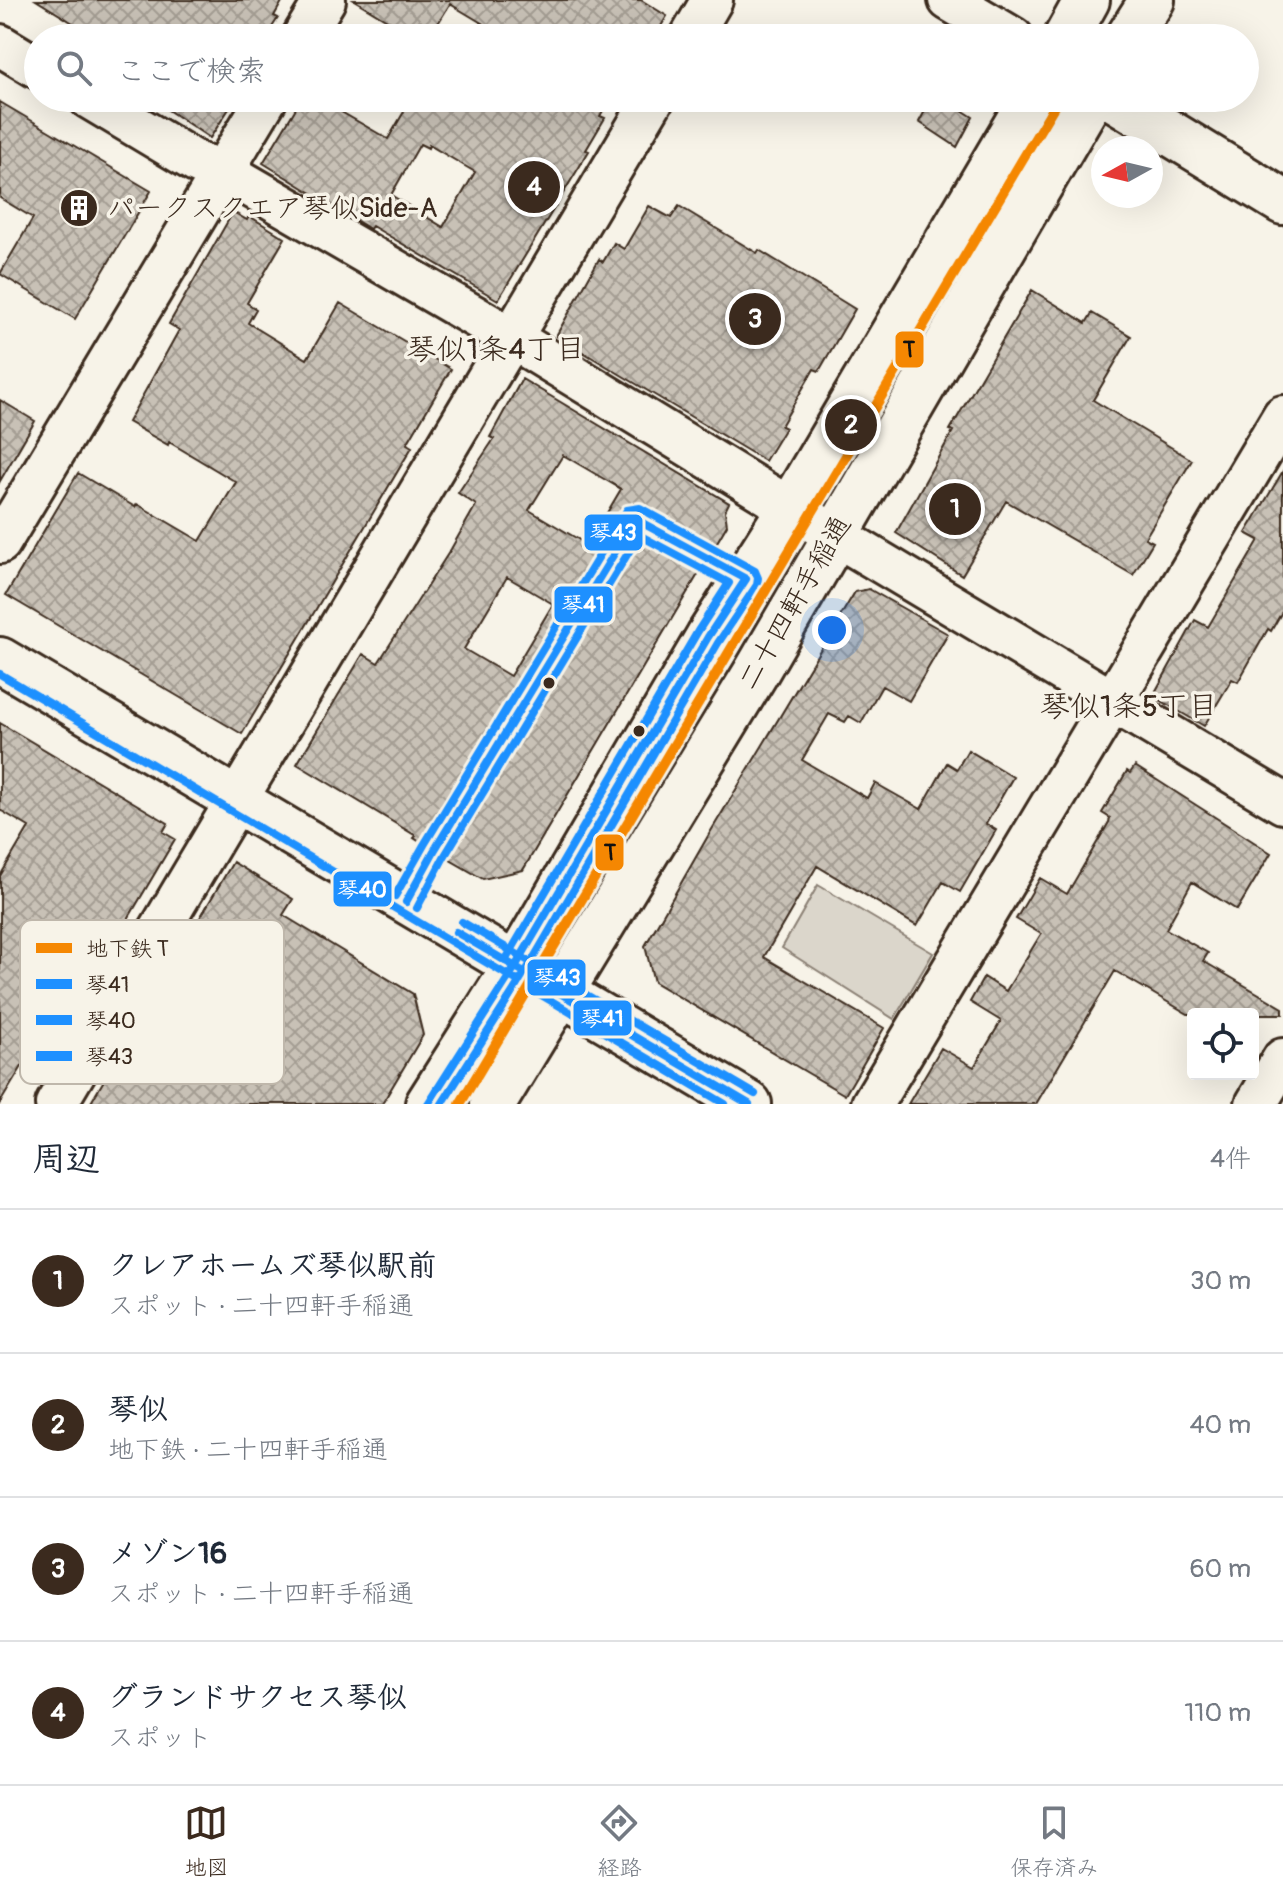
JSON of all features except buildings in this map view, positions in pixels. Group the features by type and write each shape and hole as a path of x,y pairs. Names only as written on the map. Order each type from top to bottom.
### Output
{"street":[{"path":"310,24 325,0"},
{"path":"698,24 712,0"},
{"path":"949,0 989,24"},
{"path":"1074,24 1087,0"},
{"path":"1137,24 1152,0"},
{"path":"0,45 24,60"},
{"path":"112,112 196,162 243,182 512,338 1283,803"},
{"path":"0,543 259,112"},
{"path":"166,920 646,112"},
{"name":"二十四軒手稲通","path":"428,1104 515,967 708,637 790,508 1024,112"},
{"name":"二十四軒手稲通","path":"493,1104 755,674 1083,112"},
{"path":"1136,112 1283,202"},
{"path":"872,1104 1283,416"},
{"path":"0,660 749,1104"},
{"path":"1256,1104 1283,1059"},
{"path":"56,1104 68,1084"}],"lane":[{"path":"707,560 746,579"},
{"path":"406,902 434,851"}],"shaded area":[{"path":"818,885 933,953 894,1019 782,948"}],"metro line":[{"name":"T","path":"460,1104 1051,112"}],"transit line":[{"name":"琴43","path":"395,896 627,510 640,508 755,571 757,585 718,643 525,973 442,1104"},
{"name":"琴41","path":"406,902 635,519 746,579"},
{"name":"琴40","path":"417,908 444,857 639,535 729,583 505,961"},
{"name":"琴41","path":"428,1104 515,967 708,637 746,579"},
{"name":"琴40","path":"0,674 725,1104"},
{"name":"琴43","path":"462,922 755,1094"},
{"name":"琴41","path":"456,932 749,1104"}],"place":[{"name":"グランドサクセス琴似","path":"534,187"},
{"name":"パークスクエア琴似Side-A","path":"79,208"},
{"name":"メゾン16","path":"755,319"},
{"name":"琴似","path":"851,425"},
{"name":"クレアホームズ琴似駅前","path":"955,509"}],"district":[{"name":"琴似1条4丁目","path":"496,349"},
{"name":"琴似1条5丁目","path":"1129,706"}]}
